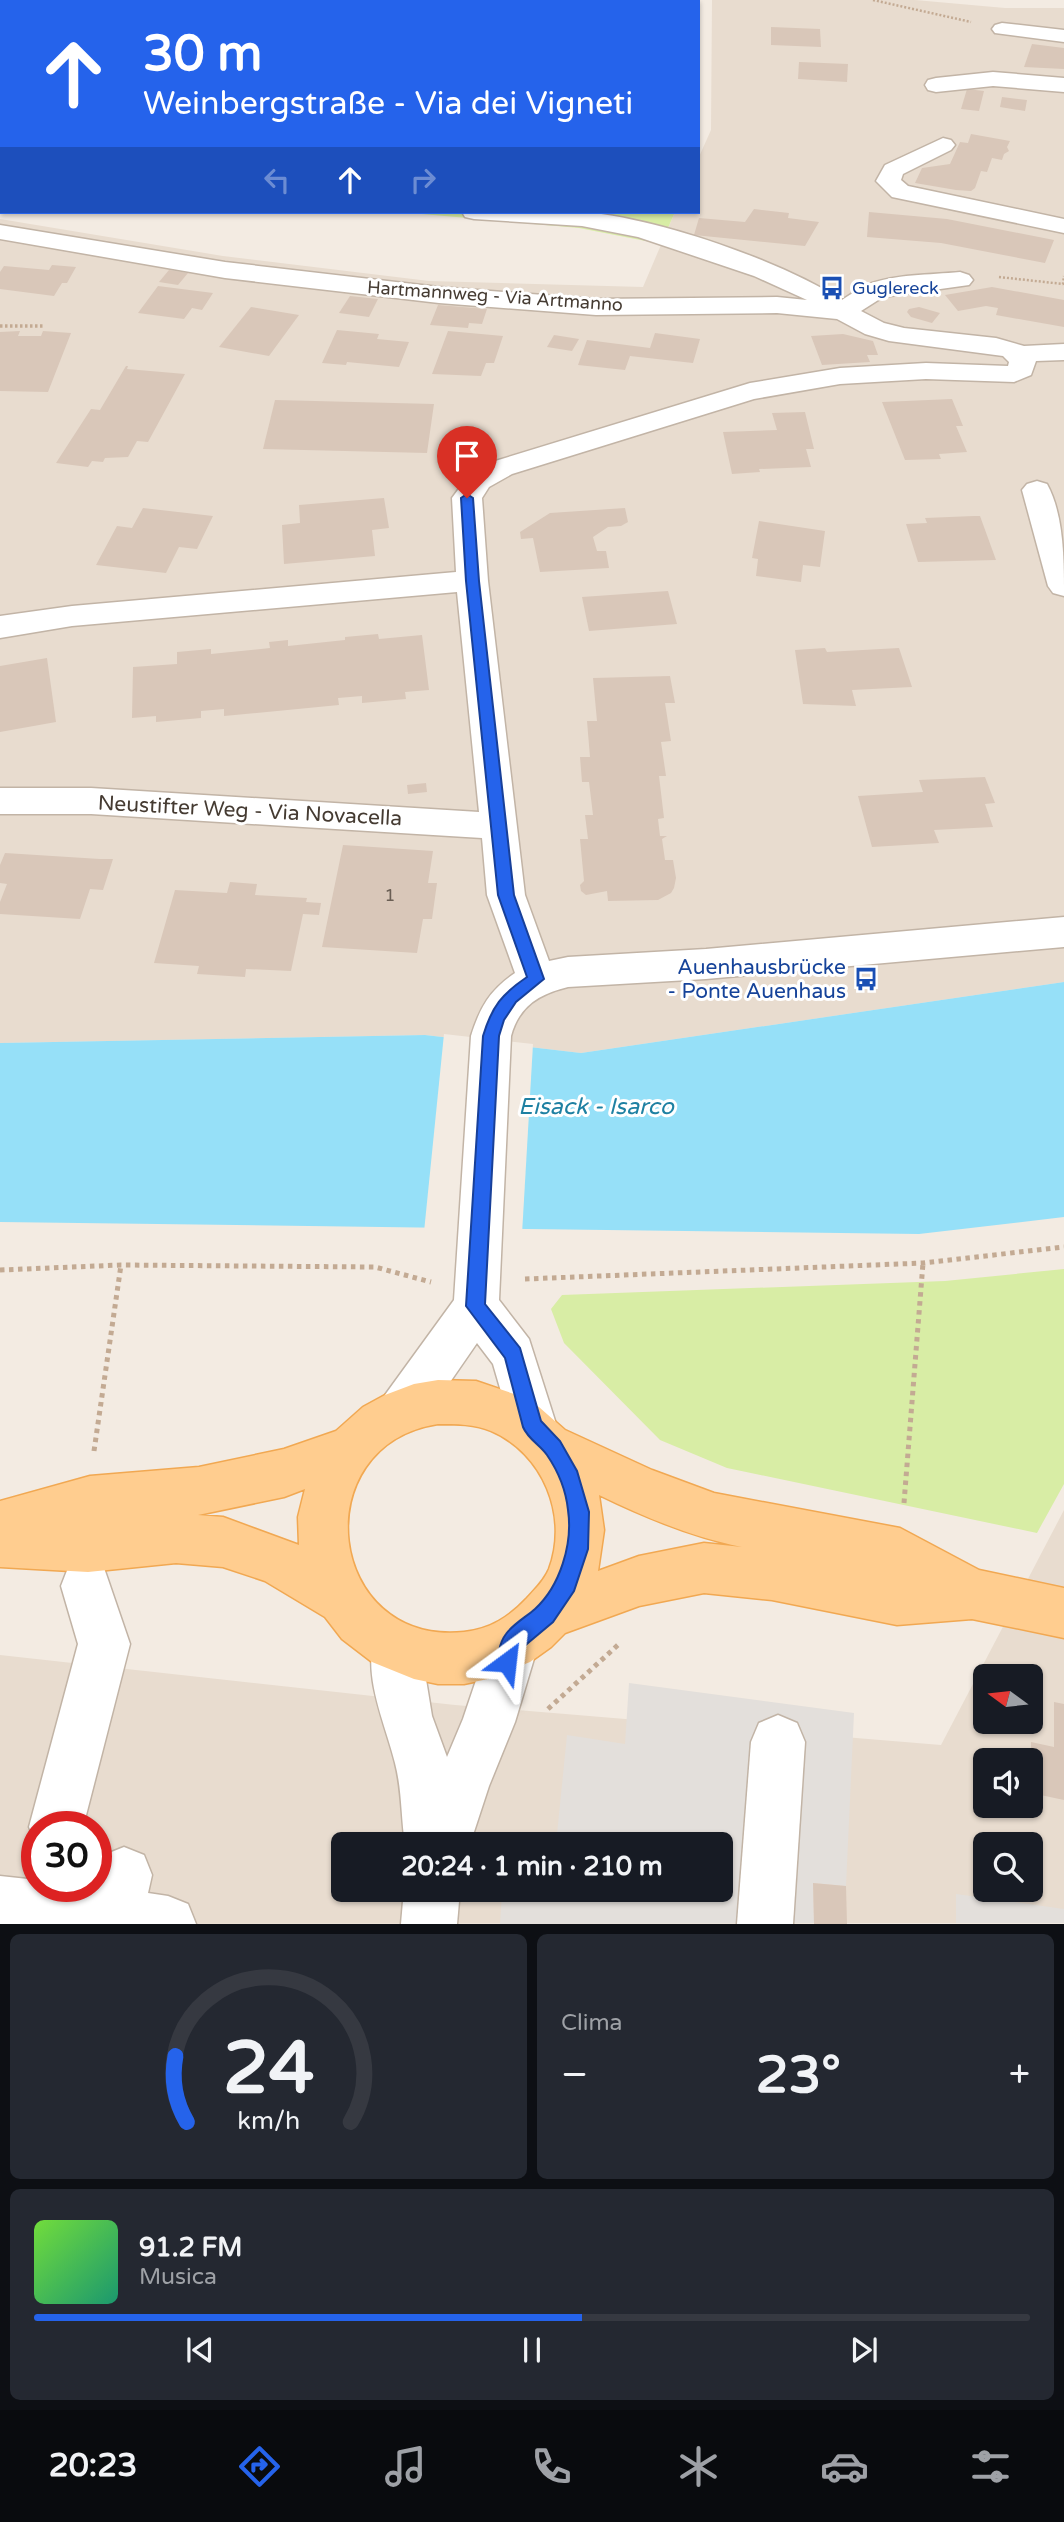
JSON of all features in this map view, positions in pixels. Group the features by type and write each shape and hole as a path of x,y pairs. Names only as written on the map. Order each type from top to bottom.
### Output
{"main road":[{"path":"972,1594 900,1553 714,1517 643,1491 543,1437 503,1409 470,1401 435,1401 402,1411 376,1427 353,1448 336,1474 325,1504 323,1547 327,1568 338,1597 362,1628 395,1649 434,1659 475,1657 529,1628 639,1581 704,1568 772,1575 897,1600 972,1594 1064,1613"},
{"path":"529,1628 566,1584 578,1549 579,1512 570,1478 543,1437"},
{"path":"0,1526 90,1500 199,1491 284,1473 353,1448"},
{"path":"0,1542 88,1547 176,1538 223,1542 278,1562 338,1597"}],"street":[{"path":"1002,29 1064,36"},
{"path":"936,85 993,79 1064,85"},
{"path":"943,145 893,170 888,181 900,192 1064,226"},
{"path":"501,214 597,221 672,240 723,255 804,287 842,312 887,333 916,339 1011,349 1019,354 1023,362 1021,369 1014,374 926,371 840,376 750,391 502,468 479,481 467,498 472,581 506,895 536,979"},
{"name":"Hartmannweg - Via Artmanno","path":"0,232 225,270 439,295 596,307 777,305 842,312"},
{"path":"842,312 874,291 896,286 960,280"},
{"path":"1019,354 1064,352"},
{"path":"1037,490 1064,586"},
{"path":"0,627 72,616 472,581"},
{"name":"Neustifter Weg - Via Novacella","path":"0,801 91,801 500,825"},
{"path":"402,1411 476,1306 491,1036 496,1019 510,997 536,979 568,972 706,964 1064,932"},
{"path":"476,1306 513,1354 543,1437"},
{"path":"60,1811 104,1644 86,1586"},
{"path":"447,1832 462,1786 529,1628"},
{"path":"395,1649 406,1716 424,1765 431,1832"},
{"path":"765,1923 778,1742"},
{"path":"24,1906 119,1896 168,1923"},
{"path":"429,1923 431,1902"}],"path":[{"path":"873,0 1002,29"},
{"path":"960,280 1010,277 1063,284 1064,276"},
{"path":"0,326 43,326"},
{"path":"517,1279 923,1264 1064,1247"},
{"path":"904,1508 923,1264"},
{"path":"0,1270 121,1265 374,1267 436,1284"},
{"path":"92,1465 121,1265"},
{"path":"542,1715 625,1641"}],"shaded area":[{"path":"712,0 915,0 1005,8 1064,8 1064,982 581,1053 425,1035 0,1043 0,219 223,256 429,281 643,287 674,214 700,214 700,155 711,130"},
{"path":"1064,1510 1064,1923 0,1924 0,1655 455,1705 941,1745 973,1684 973,1734 1043,1734 1043,1664 983,1664"},
{"path":"629,1683 854,1713 846,1886 813,1883 814,1923 500,1924 501,1902 733,1902 733,1832 557,1832 567,1735 625,1744"},
{"path":"956,1894 973,1896 973,1902 1014,1902 1064,1909 1064,1923 956,1923"}],"green space":[{"path":"422,214 674,214 661,244 579,228"},
{"path":"1064,1269 1064,1484 1037,1533 727,1468 660,1440 564,1343 551,1309 562,1295 945,1281"}],"water":[{"name":"Eisack - Isarco","path":"1064,982 1064,1217 919,1234 0,1222 0,1043 425,1035 581,1053"}],"pier":[{"path":"444,1034 533,1044 522,1234 424,1232"}],"building":[{"path":"771,27 820,29 821,47 771,45"},
{"path":"1032,44 1064,48 1064,69 1024,67"},
{"path":"799,62 848,64 847,82 798,79"},
{"path":"967,89 984,91 979,111 961,109"},
{"path":"1002,97 1027,100 1025,111 1000,107"},
{"path":"971,134 1010,141 1007,147 1009,151 1004,154 1002,160 992,158 987,172 981,171 975,188 971,191 956,190 915,183 922,168 950,164 960,142 968,143"},
{"path":"754,209 789,213 788,218 819,222 805,246 694,235 699,218 745,222"},
{"path":"869,212 947,219 1054,240 1045,263 941,243 867,237"},
{"path":"52,265 76,267 67,283 62,283 54,296 0,289 0,272 4,266 49,270"},
{"path":"169,270 188,273 178,285 159,282"},
{"path":"158,286 213,293 202,310 192,308 184,319 138,313"},
{"path":"992,287 1064,300 1064,327 996,315 998,308 986,306 958,311 945,295"},
{"path":"350,296 378,299 369,317 339,313"},
{"path":"438,305 487,309 482,324 469,323 468,328 430,325"},
{"path":"251,307 299,315 269,356 219,347"},
{"path":"919,307 940,313 932,323 911,317 907,312"},
{"path":"337,330 379,334 377,339 409,342 399,367 347,362 346,365 322,363"},
{"path":"20,331 18,336 41,336 43,331 71,333 48,392 0,391 0,332"},
{"path":"448,331 503,336 494,363 486,363 481,376 432,374"},
{"path":"655,333 700,339 693,363 630,356 625,370 578,365 587,340 650,348"},
{"path":"843,334 873,341 878,355 867,355 870,362 822,365 811,336"},
{"path":"554,335 579,339 572,351 547,347"},
{"path":"126,366 127,369 185,374 148,442 137,441 128,457 105,458 103,462 92,461 88,467 56,463 91,409 100,410"},
{"path":"952,399 963,426 956,426 967,452 939,454 941,459 905,460 882,402"},
{"path":"275,400 434,404 427,453 263,449"},
{"path":"805,412 814,449 806,449 811,467 759,469 760,472 732,474 723,432 777,430 772,413"},
{"path":"384,498 389,528 372,530 375,556 284,564 282,525 300,523 299,505"},
{"path":"143,508 213,516 197,549 179,547 166,573 96,565 117,526 132,528"},
{"path":"625,508 628,522 621,526 608,527 593,537 597,551 606,551 609,568 540,572 533,538 521,539 520,532 550,513"},
{"path":"980,516 996,560 918,562 906,524 927,523 925,518"},
{"path":"759,521 825,531 820,567 803,565 801,582 756,576 758,559 752,558"},
{"path":"668,591 677,624 589,631 582,597"},
{"path":"378,634 379,639 422,635 429,690 405,692 406,699 362,703 362,696 338,698 339,705 224,716 224,709 201,711 201,718 156,722 156,716 132,718 133,667 177,664 177,652 211,649 211,654 270,648 269,642 288,640 288,646"},
{"path":"825,648 827,652 899,648 912,687 852,690 856,706 803,704 795,650"},
{"path":"47,658 56,722 0,732 0,666"},
{"path":"670,676 675,703 665,703 671,741 661,742 666,776 659,776 664,818 658,819 660,836 667,836 662,839 665,860 673,860 676,878 674,888 671,893 658,900 608,901 607,891 586,895 581,891 580,885 584,881 580,839 588,839 585,815 593,815 589,782 582,782 580,757 590,757 587,721 597,721 593,678"},
{"path":"985,777 995,803 985,804 993,827 934,830 939,843 872,847 858,796 923,792 919,780"},
{"path":"426,783 427,792 408,794 407,785"},
{"path":"343,845 433,851 428,883 437,883 432,919 423,919 417,953 322,947"},
{"path":"5,853 113,859 103,890 90,889 80,919 0,914 0,902 7,884 0,883 0,865"},
{"path":"230,882 257,884 255,895 307,898 306,902 321,903 319,915 303,914 291,971 246,969 245,977 197,974 199,966 154,963 175,890 227,893"},
{"path":"1054,1702 1064,1704 1064,1800 1043,1796 1043,1748 1031,1748 1031,1742 1054,1747"},
{"path":"813,1883 846,1886 847,1924 814,1924"}],"place":[{"name":"Guglereck","path":"832,288"},
{"name":"Auenhausbrücke - Ponte Auenhaus","path":"866,979"}],"route":[{"path":"467,498 472,581 506,895 536,979 510,997 496,1019 491,1036 476,1306 513,1354 533,1427 554,1448 570,1478 579,1512 578,1549 566,1584 545,1615 513,1642 507,1662"}]}
